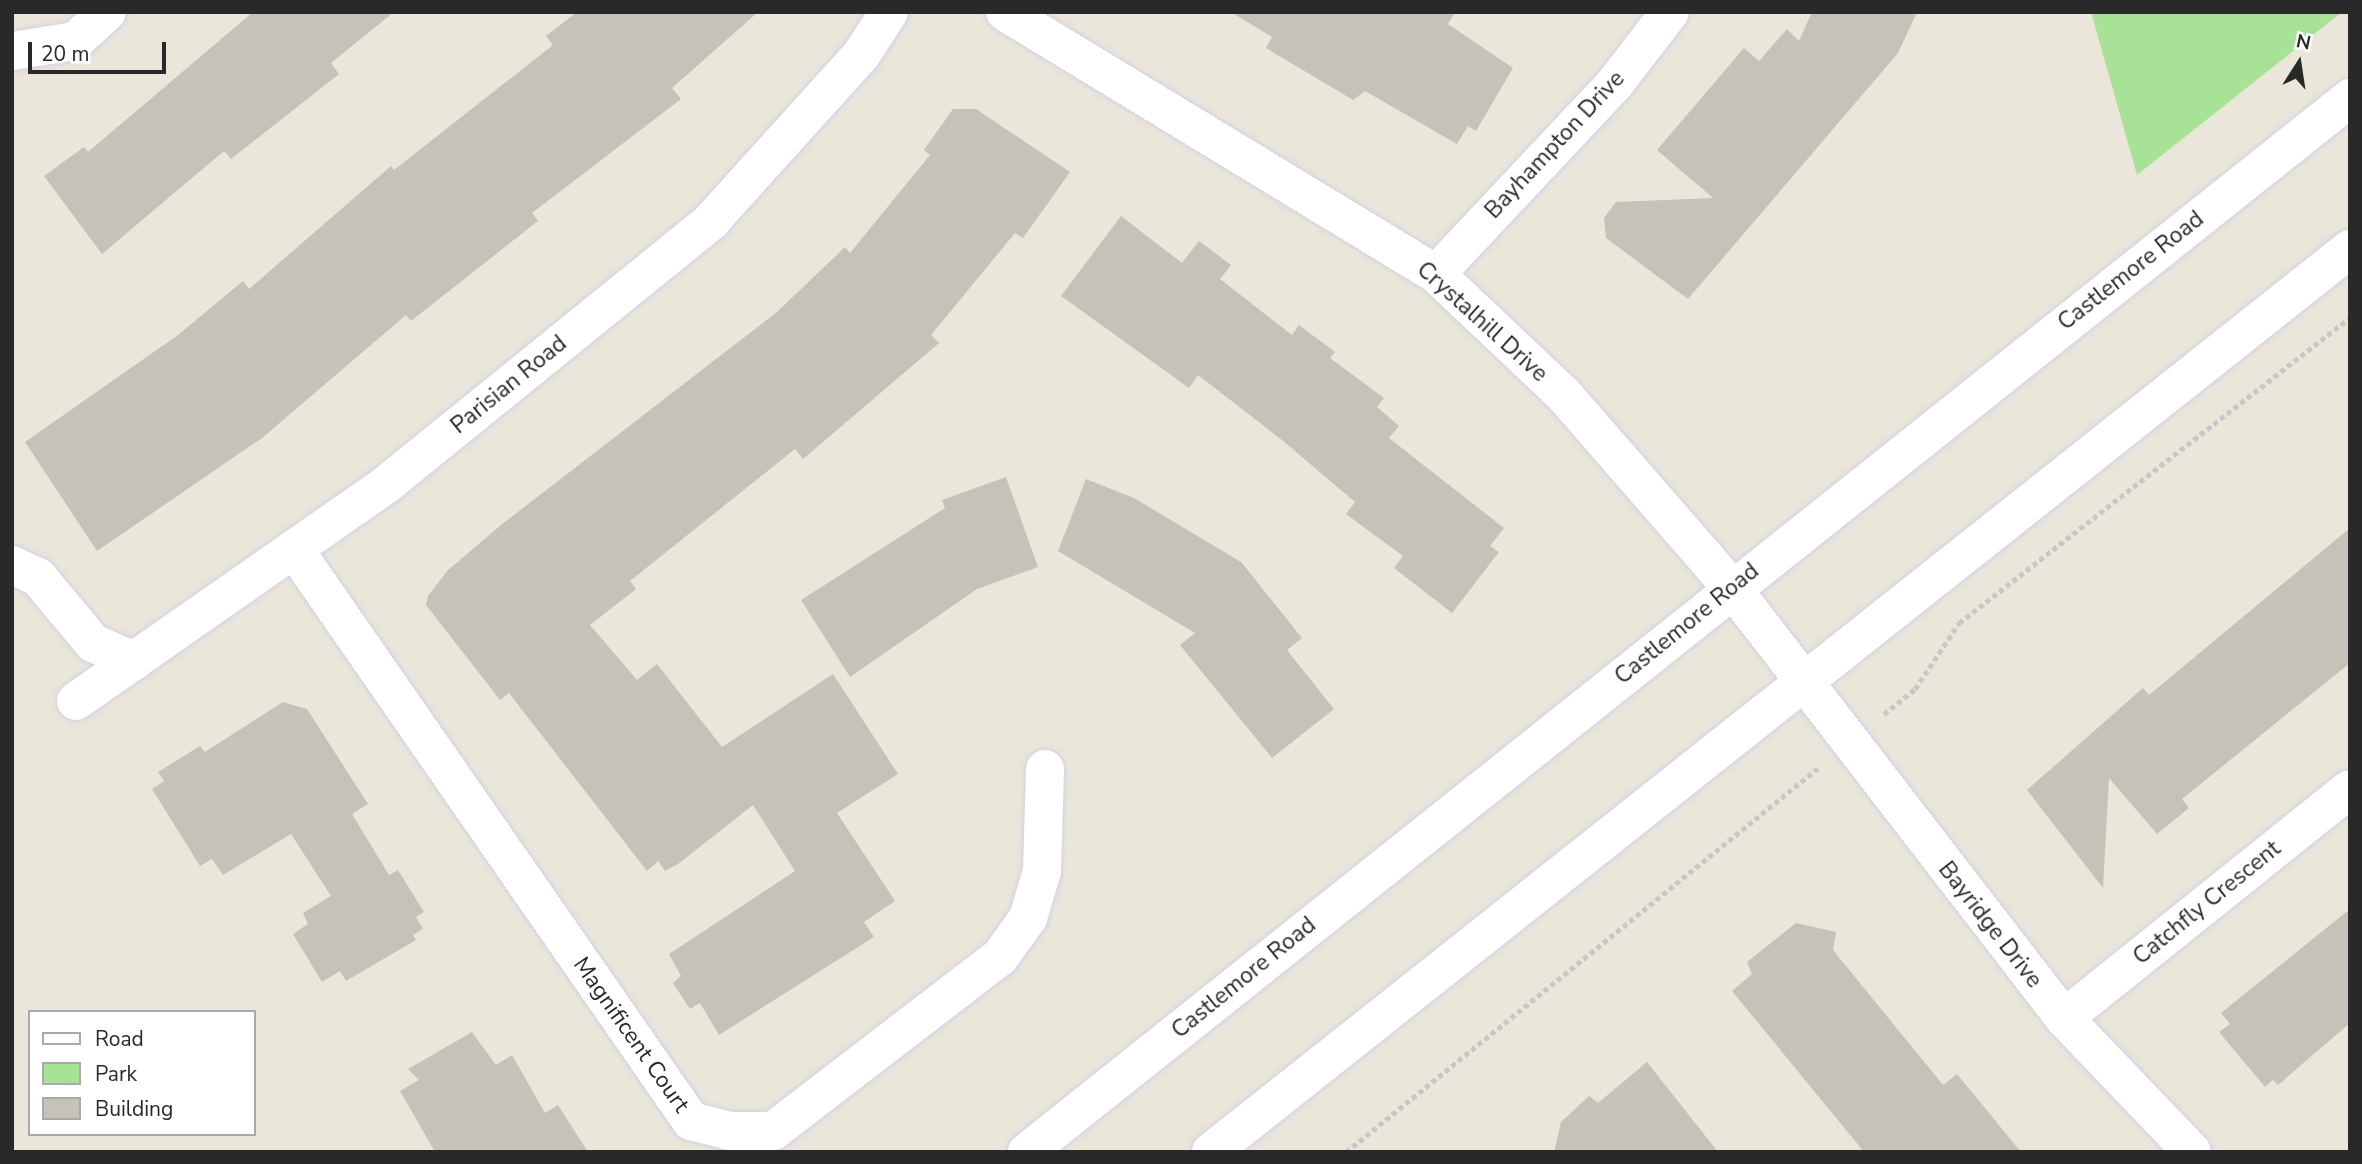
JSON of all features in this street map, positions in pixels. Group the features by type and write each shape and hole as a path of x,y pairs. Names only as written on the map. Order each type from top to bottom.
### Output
{"street":[{"path":"12,51 75,41 107,12"},
{"name":"Parisian Road","path":"76,701 388,483 711,222 861,55 889,12"},
{"name":"Crystalhill Drive","path":"1005,12 1436,274 1565,396 1732,588 1806,682"},
{"name":"Bayhampton Drive","path":"1436,274 1616,82 1670,12"},
{"name":"Castlemore Road","path":"1027,1152 2350,98"},
{"path":"1212,1152 2350,249"},
{"name":"Magnificent Court","path":"294,549 691,1121 730,1131 774,1131 1000,957 1028,918 1042,871 1045,769"},
{"path":"12,565 38,577 93,643 134,661"},
{"name":"Bayridge Drive","path":"1806,682 2064,1018 2192,1152"},
{"name":"Catchfly Crescent","path":"2064,1018 2350,789"}],"green space":[{"path":"2091,12 2342,12 2137,175"}],"building":[{"path":"253,12 394,12 331,63 339,74 231,159 224,151 102,254 44,176 84,147 88,152"},
{"path":"577,12 758,12 672,88 681,99 532,213 538,221 411,321 406,315 262,438 97,551 25,442 178,335 243,281 249,289 391,166 394,170 553,45 546,36"},
{"path":"1231,12 1455,12 1448,24 1513,68 1476,131 1468,126 1457,144 1365,91 1353,100 1266,48 1272,37"},
{"path":"1812,12 1917,12 1898,53 1688,299 1606,238 1604,218 1616,202 1713,198 1657,150 1744,48 1759,61 1787,29 1799,41"},
{"path":"953,109 976,109 1070,172 1023,238 1015,233 931,335 939,343 803,459 795,449 630,581 636,589 590,625 637,680 657,664 722,747 833,674 898,774 837,813 895,901 864,922 874,937 719,1035 700,1003 690,1009 673,983 681,976 669,954 795,871 753,805 678,864 665,871 658,861 647,871 509,693 500,700 426,605 428,596 447,571 501,525 777,312 845,247 850,253 930,155 924,150"},
{"path":"1121,216 1182,263 1199,241 1231,265 1220,279 1292,335 1299,325 1335,352 1330,358 1384,398 1377,407 1399,426 1389,438 1504,528 1490,546 1499,552 1452,613 1394,568 1403,556 1346,514 1355,502 1282,440 1198,375 1189,388 1061,296"},
{"path":"1006,477 1038,567 977,589 850,677 801,600 945,508 942,500"},
{"path":"1086,479 1134,498 1241,562 1302,638 1287,650 1334,709 1272,758 1180,645 1195,633 1058,551"},
{"path":"2350,528 2350,663 2182,799 2189,808 2157,834 2109,778 2103,888 2027,790 2143,688 2149,695"},
{"path":"283,702 307,709 368,804 352,814 389,875 398,870 424,912 416,917 423,929 413,935 416,940 346,981 340,971 322,982 293,934 308,924 303,913 331,896 291,834 223,875 212,859 200,866 152,789 164,781 158,772 200,746 205,752"},
{"path":"2350,909 2350,1023 2278,1085 2273,1080 2265,1087 2219,1032 2230,1024 2221,1013"},
{"path":"1796,923 1836,932 1833,950 1943,1085 1957,1074 2021,1152 1864,1152 1732,991 1752,974 1747,962"},
{"path":"472,1032 496,1065 512,1055 545,1113 558,1105 588,1152 435,1152 400,1091 419,1080 408,1069"},
{"path":"1647,1062 1718,1152 1554,1152 1561,1122 1589,1096 1598,1103"}]}
